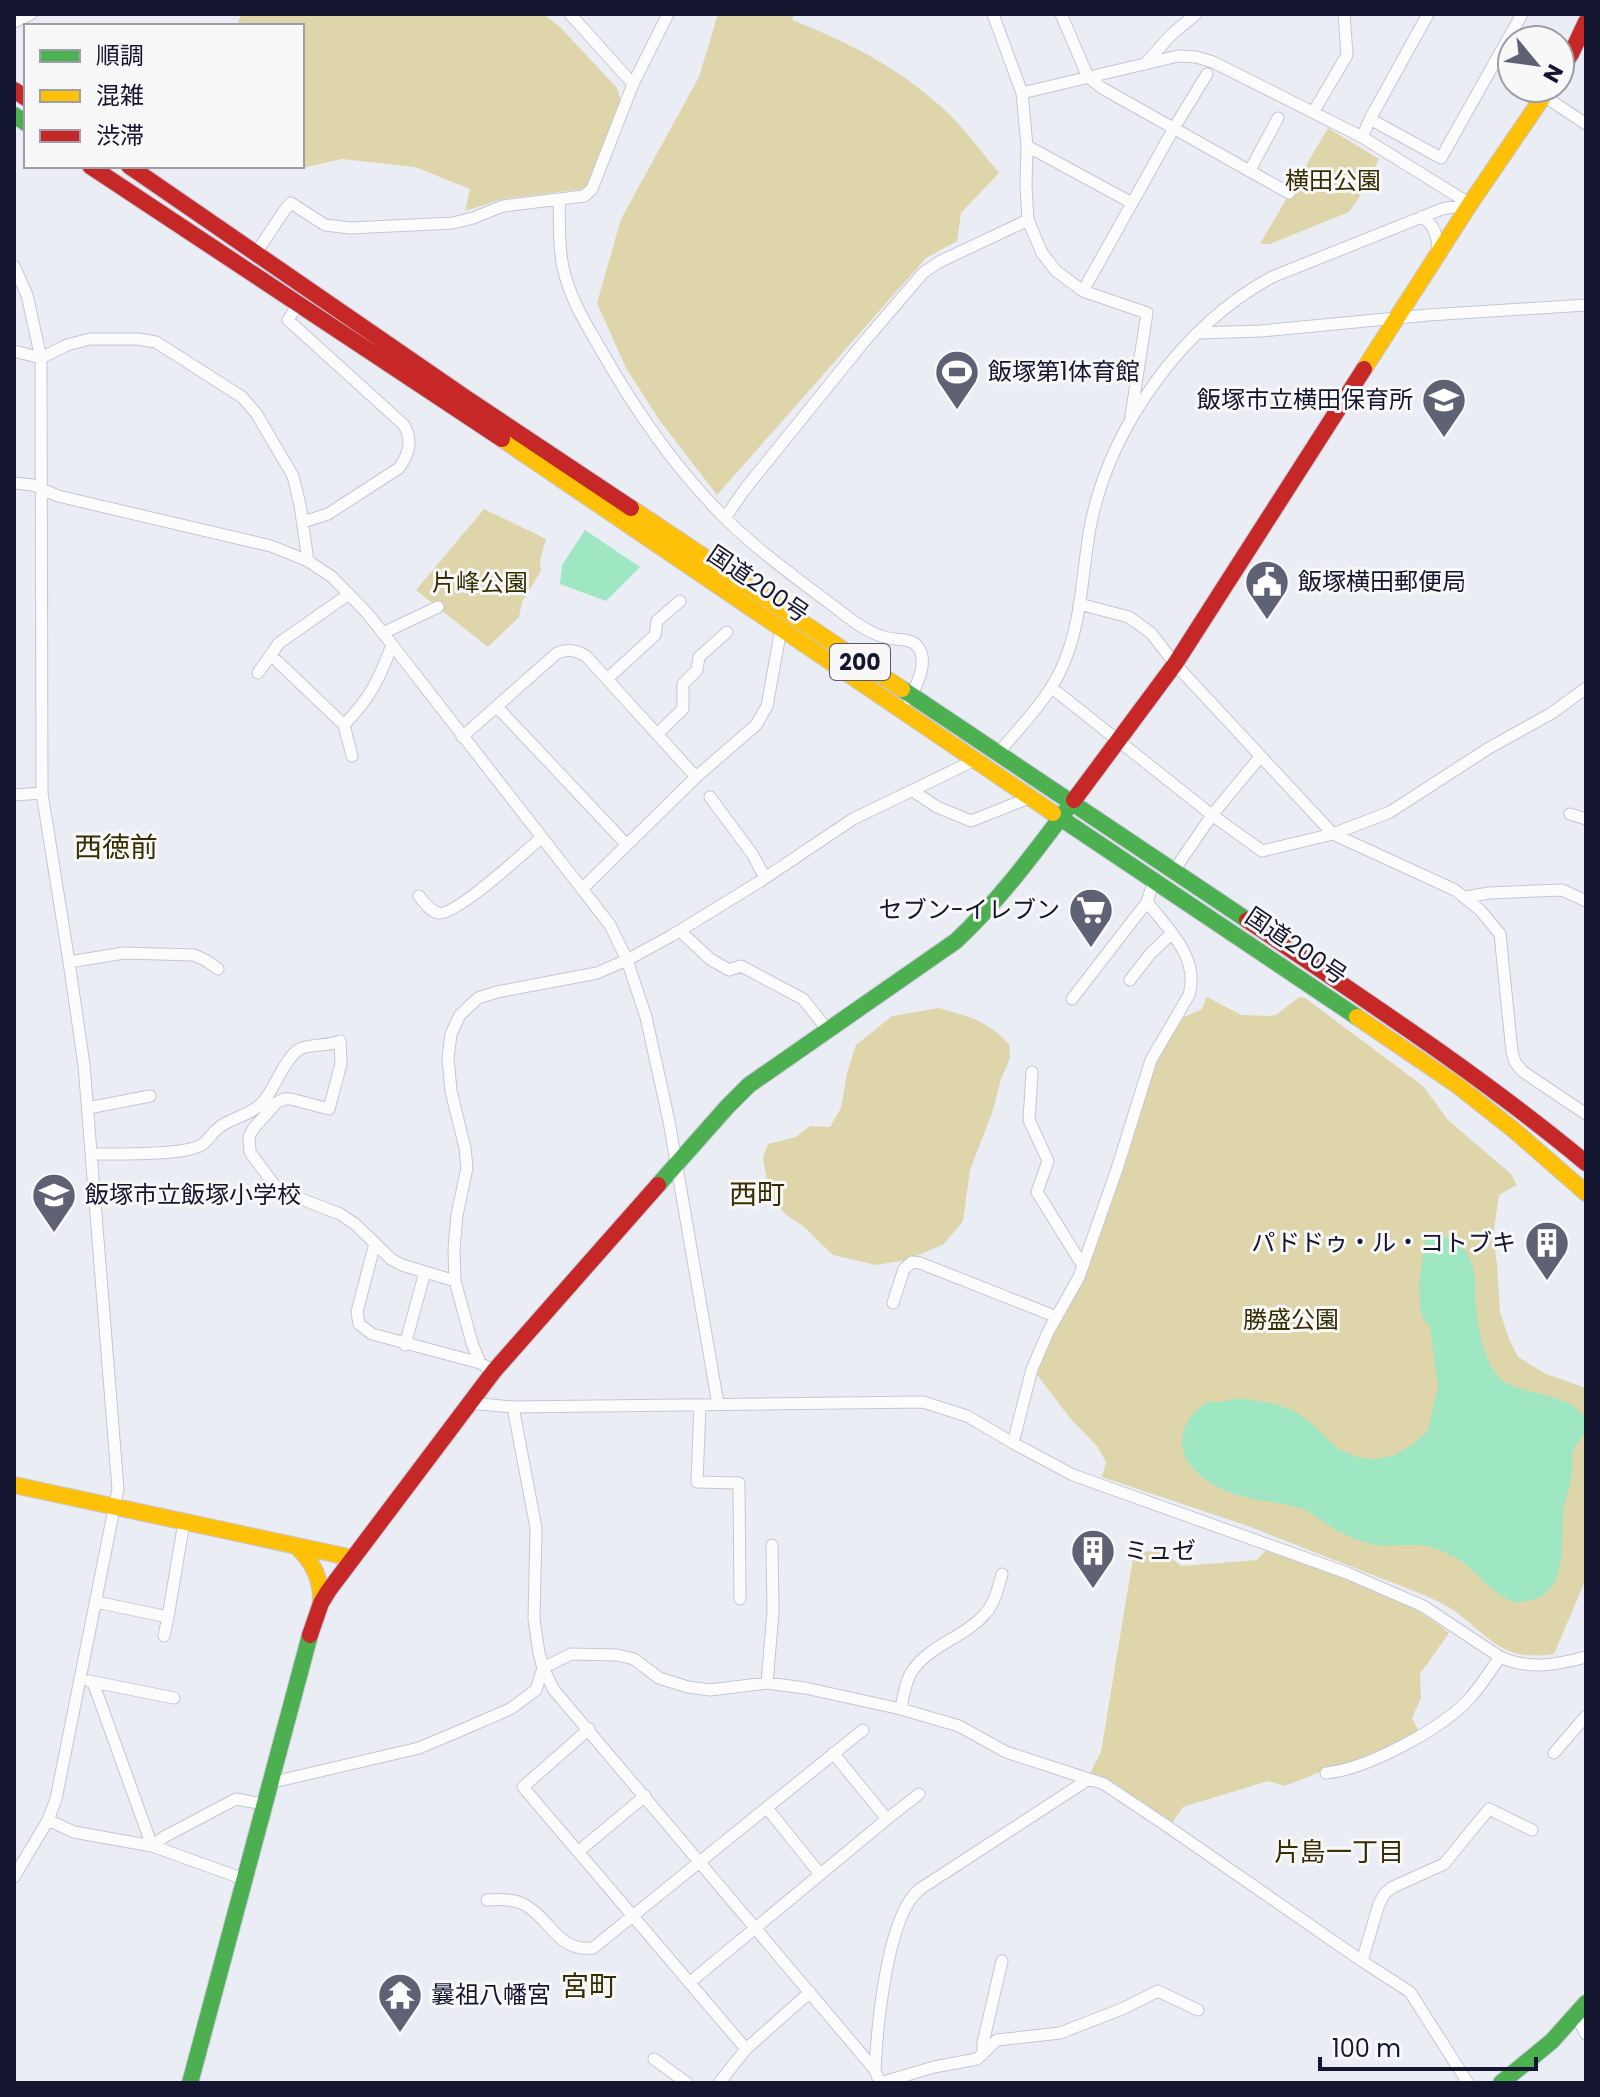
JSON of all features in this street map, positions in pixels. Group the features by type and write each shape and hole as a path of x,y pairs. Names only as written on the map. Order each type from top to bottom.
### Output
{"main road":[{"path":"1576,43 1586,22"},
{"path":"190,2083 263,1804 321,1603 469,1403 487,1367 727,1107 749,1085 956,941 1025,865 1175,664 1470,204 1538,104"},
{"name":"国道200号","path":"93,168 299,303 781,629 998,754 1072,802 1414,1032 1539,1124 1586,1163"},
{"name":"国道200号","path":"132,168 906,703 973,761 1457,1085 1586,1193"},
{"path":"1414,1032 1526,1099 1586,1145"},
{"path":"1405,1050 1586,1207"},
{"path":"14,1485 353,1558"},
{"path":"296,1546 318,1573 321,1603"},
{"path":"1501,2083 1552,2041 1581,2010"}],"street":[{"path":"14,22 31,14"},
{"path":"570,14 633,84"},
{"path":"256,253 291,203 325,225 351,228 453,223 503,206 584,196 592,189 633,84 668,14"},
{"path":"993,14 1022,93 1027,146 1028,220 1042,253 1056,271 1083,291 1147,313 1131,419"},
{"path":"1061,14 1088,77 1102,88 1289,193"},
{"path":"1144,64 1196,14"},
{"path":"1314,111 1347,55 1344,14"},
{"path":"1362,137 1428,14"},
{"path":"1370,119 1441,158 1522,14"},
{"path":"1022,93 1178,56 1196,57 1213,62 1314,111 1470,204"},
{"path":"1083,291 1207,74"},
{"path":"1561,104 1586,124"},
{"path":"1250,170 1278,118"},
{"path":"1027,146 1132,203"},
{"path":"559,200 562,266 575,305 639,413 689,479 725,518 786,571 868,631 892,640 916,644 920,649 922,666 918,684 906,703"},
{"path":"998,754 1052,688 1063,665 1075,633 1095,510 1105,477 1131,419 1178,353 1217,314 1272,277 1442,209 1470,204"},
{"path":"1421,217 1429,221 1436,234 1437,256"},
{"path":"725,518 745,489 923,273 939,262 1028,220"},
{"path":"14,266 27,295 41,358 42,793 88,1108 118,1489 56,1799 48,1820 14,1877"},
{"path":"299,303 288,320 404,425 410,435 406,458 399,468 328,514 303,522"},
{"path":"1198,333 1261,331 1428,315 1586,305"},
{"path":"14,351 41,358 67,345 90,339 156,342 242,397 256,413 293,476 308,561"},
{"path":"14,483 25,483 58,496 271,546 308,561 332,577 383,633 583,888 610,925 627,960 646,1017 676,1164 718,1404"},
{"path":"258,673 279,643 349,594"},
{"path":"607,679 655,635 657,621 680,601"},
{"path":"1079,604 1129,617 1151,633 1175,664 1333,834 1455,890 1480,910 1500,934 1515,1062 1522,1071 1586,1114"},
{"path":"383,633 438,607"},
{"path":"583,888 696,777 756,725 767,706 781,629"},
{"path":"657,734 683,709 683,684 697,670 699,657 727,632"},
{"path":"344,725 376,686 392,645"},
{"path":"462,737 557,653 565,650 580,652 696,777"},
{"path":"277,661 344,725 352,756"},
{"path":"1052,688 1262,851 1333,834 1390,812 1489,748 1552,713 1586,688"},
{"path":"497,707 627,845"},
{"path":"1173,872 1212,815 1260,757"},
{"path":"487,1367 472,1343 455,1281 457,1215 467,1168 451,1091 448,1058 451,1034 460,1015 478,998 597,973 627,960 765,878 853,819 973,761"},
{"path":"913,791 937,807 971,821 1030,798"},
{"path":"14,795 42,793"},
{"path":"710,797 753,855 765,878"},
{"path":"1570,814 1586,819"},
{"path":"419,896 433,911 447,912 485,887 542,837"},
{"path":"1072,999 1147,902 1154,880"},
{"path":"1466,897 1562,890 1586,901"},
{"path":"1013,1443 1032,1369 1079,1277 1151,1060 1193,983 1192,971 1183,949 1147,902"},
{"path":"680,931 710,959 729,970 741,966 791,991 803,999 827,1029"},
{"path":"1130,980 1171,934"},
{"path":"69,962 124,953 194,955 218,969"},
{"path":"92,1154 134,1154 195,1148 223,1124 254,1111 300,1048 340,1041 341,1064 329,1109 291,1099 276,1103 253,1129 249,1137 250,1152 278,1190 340,1214 402,1265 455,1281"},
{"path":"1032,1072 1029,1120 1048,1161 1037,1192 1083,1266"},
{"path":"88,1108 150,1096"},
{"path":"375,1243 357,1318 364,1329 405,1345 487,1367"},
{"path":"893,1303 904,1269 912,1262 1057,1317"},
{"path":"405,1345 425,1272"},
{"path":"469,1403 513,1407 923,1402 967,1416 1073,1475 1347,1573 1423,1606 1514,1663 1532,1666 1562,1664 1586,1657"},
{"path":"700,1405 697,1482 739,1483 740,1599"},
{"path":"513,1407 536,1528 534,1619 543,1668 554,1690 875,2070 880,2083 934,2067 977,2059 997,2040 1060,2033 1158,1991 1198,2010"},
{"path":"164,1636 184,1522"},
{"path":"767,1683 773,1612 772,1545"},
{"path":"901,1709 911,1673 933,1650 985,1614 998,1590 1002,1574"},
{"path":"96,1602 168,1617"},
{"path":"269,1783 419,1748 464,1729 510,1709 536,1690 543,1668 571,1654 634,1659 659,1678 688,1687 710,1690 767,1683 901,1709 959,1726 1006,1752 1104,1784 1410,1992 1468,2083"},
{"path":"1326,1773 1342,1771 1378,1756 1441,1722 1471,1698 1500,1657"},
{"path":"80,1678 174,1698"},
{"path":"93,1682 152,1846"},
{"path":"1554,1753 1586,1716"},
{"path":"589,1729 523,1787 746,2049"},
{"path":"487,1900 503,1899 524,1904 562,1941 581,1950 593,1948 863,1730"},
{"path":"833,1753 887,1819"},
{"path":"875,2070 878,2025 888,1966 909,1900 920,1889 1089,1779"},
{"path":"689,1983 919,1794"},
{"path":"579,1851 645,1796"},
{"path":"152,1846 236,1799 263,1804"},
{"path":"767,1808 820,1874"},
{"path":"1362,1961 1385,1893 1444,1864 1489,1809 1532,1830"},
{"path":"48,1820 74,1832 152,1846 244,1879"},
{"path":"983,2054 1002,1961"},
{"path":"719,2083 746,2049 810,1992"},
{"path":"1581,2010 1586,2034"},
{"path":"654,2059 687,2083"}],"green space":[{"path":"242,14 543,14 560,27 617,88 620,98 589,183 583,189 503,199 465,211 470,189 415,167 342,159 304,168 304,24 237,24"},
{"path":"718,14 794,14 792,20 876,60 915,85 951,116 999,173 961,213 957,241 926,258 717,495 660,421 626,368 597,303 621,219 699,77"},
{"name":"横田公園","path":"1328,128 1379,159 1360,196 1349,212 1270,244 1260,244"},
{"name":"片峰公園","path":"484,509 546,539 540,560 541,571 522,602 519,617 488,647 416,590"},
{"name":"勝盛公園","path":"1207,997 1241,1015 1268,1016 1276,1015 1299,997 1305,998 1423,1086 1448,1120 1511,1174 1517,1185 1499,1195 1493,1236 1500,1312 1509,1339 1518,1357 1546,1374 1586,1388 1586,1579 1554,1654 1535,1656 1506,1650 1447,1606 1424,1595 1248,1526 1102,1477 1106,1462 1097,1446 1070,1418 1035,1372 1066,1311 1156,1059 1184,1017 1202,1009"},
{"path":"939,1008 985,1024 1009,1044 1010,1058 970,1170 963,1221 944,1244 907,1260 876,1265 833,1255 803,1226 785,1214 769,1193 763,1157 768,1144 796,1137 810,1126 830,1127 841,1108 856,1045 892,1016"},
{"path":"1268,1548 1386,1594 1449,1633 1420,1674 1421,1698 1412,1718 1419,1732 1352,1762 1285,1786 1268,1781 1183,1807 1172,1823 1110,1782 1090,1773 1101,1752 1134,1552 1163,1551 1181,1566 1257,1560"}],"shaded area":[{"path":"585,530 640,567 606,601 560,584 562,565"},
{"path":"1426,1235 1457,1239 1468,1256 1475,1276 1480,1336 1486,1356 1496,1373 1511,1385 1572,1405 1581,1412 1586,1422 1586,1431 1572,1454 1571,1477 1563,1513 1559,1571 1546,1593 1534,1599 1518,1602 1503,1597 1460,1560 1435,1548 1367,1543 1337,1530 1303,1509 1222,1489 1203,1478 1184,1455 1183,1434 1194,1413 1208,1402 1239,1398 1276,1404 1296,1412 1337,1448 1356,1457 1373,1459 1393,1456 1415,1443 1428,1430 1438,1387 1430,1327 1420,1307 1419,1285"}],"traffic: fast":[{"path":"14,115 24,122"},
{"path":"902,689 1247,920"},
{"path":"658,1185 749,1085 956,941 1003,891 1074,800"},
{"path":"1053,813 1357,1017"},
{"path":"190,2083 310,1635"},
{"path":"1501,2083 1552,2041 1586,2003"}],"traffic: slow":[{"path":"1364,369 1538,104"},
{"path":"502,439 1053,813"},
{"path":"631,508 902,689"},
{"path":"1357,1017 1457,1085 1586,1193"},
{"path":"14,1485 353,1558"},
{"path":"296,1546 315,1571 321,1601"}],"traffic: jam":[{"path":"1576,43 1586,22"},
{"path":"14,90 24,97"},
{"path":"93,168 502,439"},
{"path":"132,168 631,508"},
{"path":"1074,800 1175,664 1364,369"},
{"path":"1247,920 1462,1068 1586,1163"},
{"path":"310,1635 329,1590 494,1371 658,1185"}],"place":[{"name":"飯塚第1体育館","path":"957,411"},
{"name":"飯塚市立横田保育所","path":"1444,439"},
{"name":"飯塚横田郵便局","path":"1267,621"},
{"name":"セブン-イレブン","path":"1091,949"},
{"name":"飯塚市立飯塚小学校","path":"54,1234"},
{"name":"パドドゥ・ル・コトブキ","path":"1547,1282"},
{"name":"ミュゼ","path":"1093,1590"},
{"name":"曩祖八幡宮","path":"400,2034"}],"district":[{"name":"西徳前","path":"116,847"},
{"name":"西町","path":"757,1194"},
{"name":"片島一丁目","path":"1339,1852"},
{"name":"宮町","path":"589,1986"}]}
